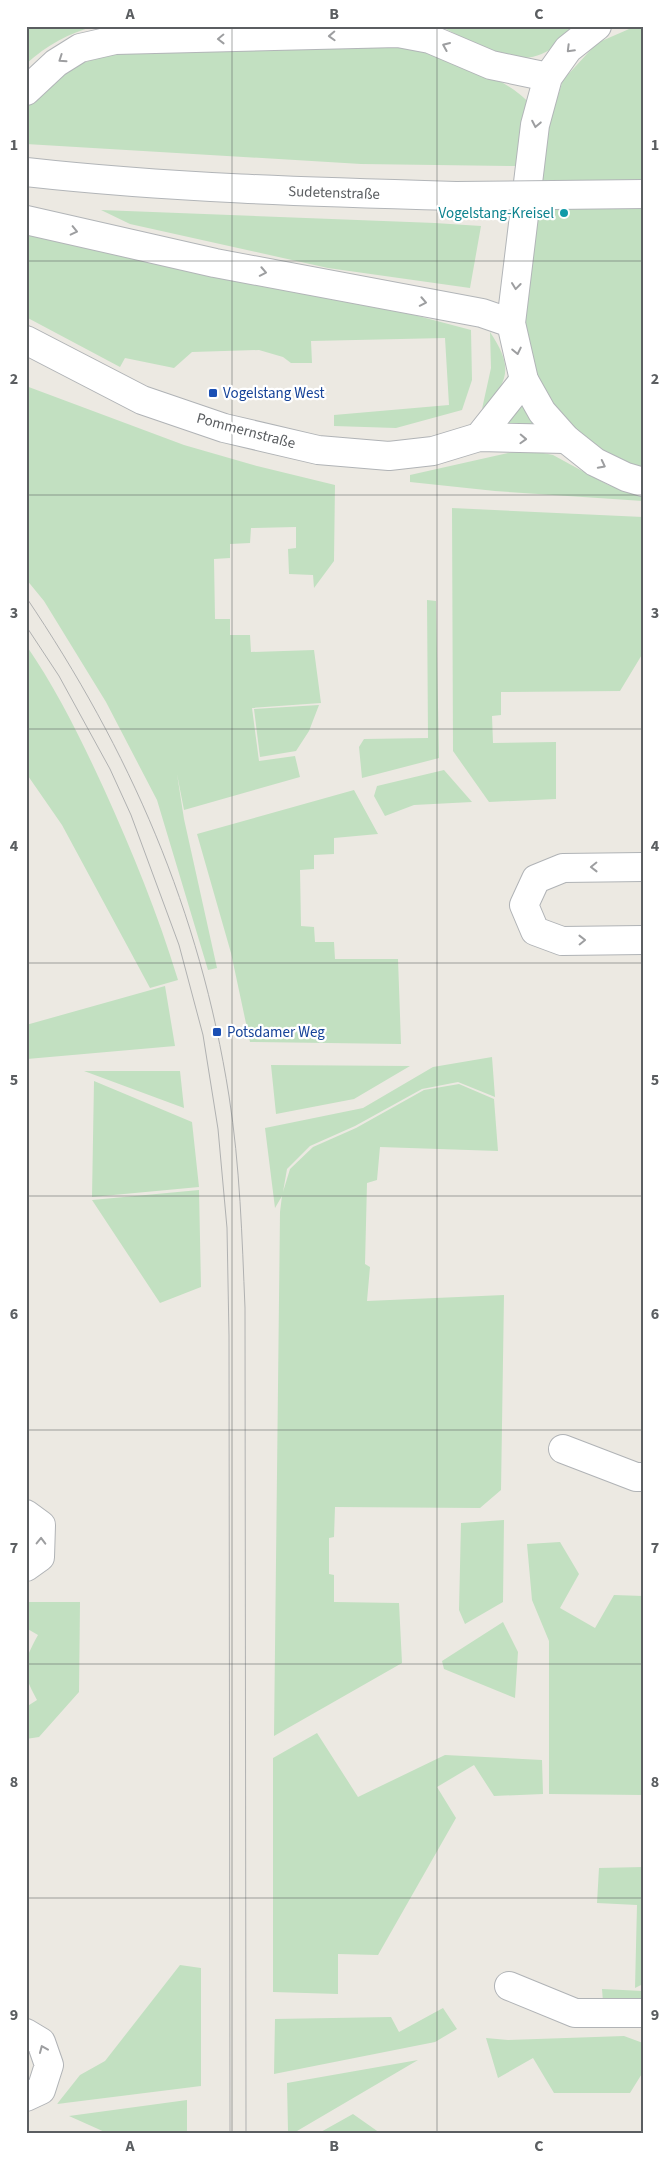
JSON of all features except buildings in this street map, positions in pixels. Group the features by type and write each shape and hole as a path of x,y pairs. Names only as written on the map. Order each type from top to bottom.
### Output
{"street":[{"path":"597,26 568,49 548,77 535,125 511,322 524,380 542,412 566,439 595,462 626,477 643,482"},
{"path":"26,91 56,63 80,48 115,40 398,33 430,39 491,65 548,77"},
{"name":"Sudetenstraße","path":"26,172 125,183 297,192 456,196 643,194"},
{"path":"26,220 215,263 482,313 511,322"},
{"name":"Pommernstraße","path":"26,340 142,400 224,428 318,450 389,456 433,451 479,437 566,439"},
{"path":"479,437 524,380"},
{"path":"643,867 563,868 536,879 524,905 535,931 562,941 643,940"},
{"path":"563,1449 636,1477 643,1477"},
{"path":"26,1514 41,1526 40,1557 26,1567"},
{"path":"509,1986 575,2013 643,2013"},
{"path":"26,2033 41,2042 49,2065 40,2090 26,2097"}],"green space":[{"path":"26,26 96,26 59,40 26,64"},
{"path":"440,26 577,26 554,47 539,55 525,58 510,57 496,53"},
{"name":"Vogelstang-Kreisel","path":"636,26 643,26 643,469 633,467 593,445 557,412 535,373 525,331 524,292 549,124 563,80 597,43"},
{"path":"396,47 445,57 498,80 521,95 528,102 516,166 361,164 26,144 26,107 66,69 111,53"},
{"path":"101,210 481,226 470,288 328,268 130,224"},
{"path":"26,229 350,298 471,330 472,380 462,410 396,428 334,426 334,415 449,405 445,338 311,341 312,363 291,363 283,357 259,350 192,352 174,368 125,358 120,367 26,317"},
{"path":"490,332 502,354 505,372 499,390 482,409 491,368"},
{"path":"26,386 184,445 257,466 335,485 334,561 314,588 313,575 289,574 288,549 296,548 296,527 251,528 250,543 230,544 230,558 214,559 215,619 230,619 230,635 250,635 251,652 314,650 321,703 252,708 259,761 295,756 300,777 184,810 177,774 184,819 217,968 208,970 157,800 106,702 44,601 26,579"},
{"path":"523,403 541,429 502,428"},
{"path":"533,451 553,455 608,485 643,495 643,501 495,491 410,482 410,475 508,453"},
{"path":"452,508 643,517 643,653 620,691 501,692 501,715 492,716 493,743 556,742 556,799 489,802 453,751"},
{"path":"427,600 436,601 439,758 362,778 359,747 364,739 428,738"},
{"path":"26,645 68,715 104,789 144,883 178,980 150,988 62,825 26,773"},
{"path":"319,705 309,731 296,751 260,757 254,709"},
{"path":"444,770 472,802 414,805 385,816 374,796 377,786"},
{"path":"354,790 378,834 334,838 334,854 314,855 314,869 300,870 301,926 314,927 315,942 334,942 335,959 398,959 401,1044 250,1042 231,953 197,834"},
{"path":"165,986 175,1046 27,1059 26,1025"},
{"path":"492,1057 495,1097 458,1082 422,1089 355,1126 310,1146 287,1169 283,1192 290,1169 313,1147 356,1128 424,1090 459,1084 494,1099 498,1151 380,1147 377,1180 367,1183 365,1264 370,1267 367,1301 504,1295 501,1490 480,1508 335,1507 334,1537 329,1538 329,1574 334,1575 334,1602 399,1603 402,1663 274,1736 280,1212 282,1196 275,1208 265,1128 363,1108 433,1067"},
{"path":"271,1065 410,1066 354,1099 276,1114"},
{"path":"84,1071 180,1071 184,1108"},
{"path":"94,1081 192,1122 199,1187 92,1197"},
{"path":"199,1190 201,1287 160,1303 92,1200"},
{"path":"504,1520 503,1602 465,1624 459,1610 461,1523"},
{"path":"560,1542 579,1574 560,1608 595,1628 614,1595 643,1596 643,1795 549,1794 549,1641 532,1600 527,1544"},
{"path":"26,1602 80,1602 79,1692 39,1737 26,1739 26,1707 37,1700 28,1682 26,1661 38,1635 26,1628"},
{"path":"503,1622 518,1652 515,1698 444,1669 442,1661"},
{"path":"317,1733 358,1797 445,1755 542,1760 543,1794 494,1796 474,1765 437,1787 456,1818 378,1955 338,1954 338,1994 273,1992 273,1758"},
{"path":"643,1867 643,1984 635,1988 637,1905 597,1903 599,1868"},
{"path":"180,1965 201,1968 201,2086 57,2104 80,2075 105,2061"},
{"path":"602,1989 643,1991 643,2001 603,2002"},
{"path":"443,2008 457,2029 435,2042 274,2074 275,2019 391,2017 399,2032"},
{"path":"624,2036 643,2043 643,2072 630,2093 554,2093 533,2058 498,2078 486,2038 508,2040"},
{"path":"418,2060 297,2131 288,2131 287,2083"},
{"path":"187,2100 187,2133 107,2133 69,2116"},
{"path":"353,2114 380,2133 319,2133"}],"tram line":[{"path":"26,597 98,714 156,835 200,962 216,1028 233,1122 242,1228 245,1308 246,2133"},
{"path":"26,626 59,676 110,769 131,815 179,945 203,1035 218,1129 227,1228 229,1336 230,2133"}],"place":[{"name":"Vogelstang-Kreisel","path":"564,213"},
{"name":"Vogelstang West","path":"213,393"},
{"name":"Potsdamer Weg","path":"217,1032"}]}
